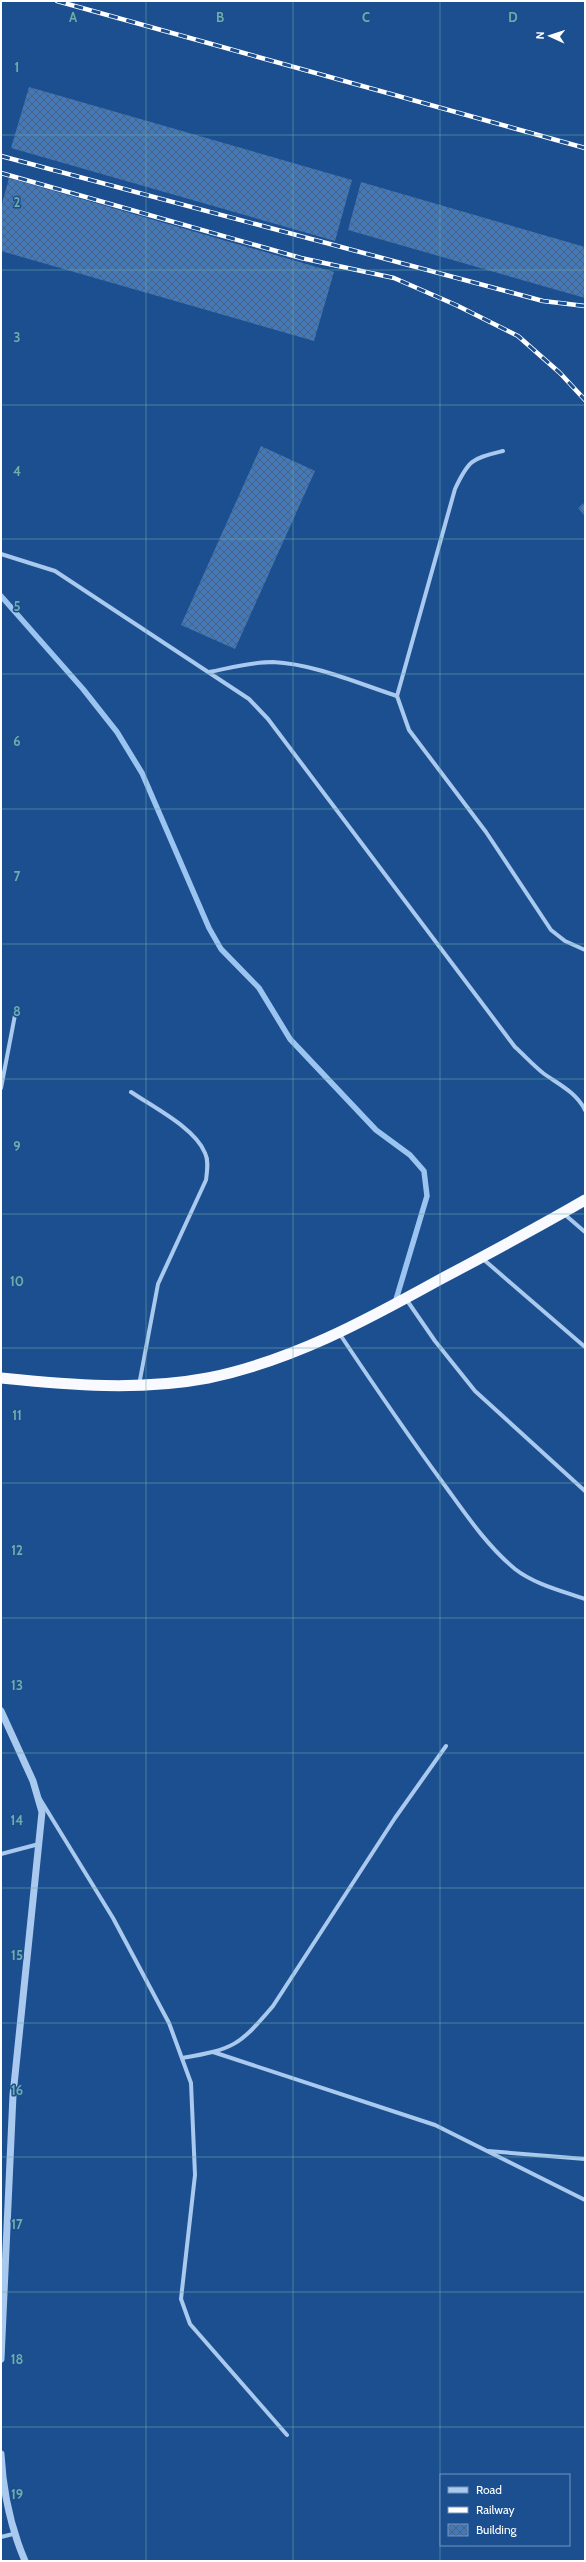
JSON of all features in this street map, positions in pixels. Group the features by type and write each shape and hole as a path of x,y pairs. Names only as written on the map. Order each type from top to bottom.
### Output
{"highway":[{"path":"1,1378 67,1384 139,1386 208,1378 248,1368 293,1354 406,1299 585,1200"}],"street":[{"path":"503,451 475,458 469,463 455,489 397,696 409,730 486,832 551,930 565,941 585,950"},
{"path":"1,554 56,571 249,699 268,719 515,1047 541,1071 566,1088 581,1103 585,1110"},
{"path":"209,672 273,662 320,671 397,696"},
{"path":"1,1088 15,1015"},
{"path":"131,1092 196,1138 206,1153 208,1165 206,1180 158,1284 139,1386"},
{"path":"562,1213 585,1232"},
{"path":"481,1257 585,1347"},
{"path":"406,1299 435,1341 475,1391 585,1491"},
{"path":"339,1332 394,1416 477,1529 496,1551 516,1569 528,1577 585,1599"},
{"path":"1,1711 39,1797 112,1918 169,2023 191,2082 195,2175 181,2299 190,2324 287,2435"},
{"path":"182,2058 213,2052 234,2045 251,2031 273,2006 395,1818 446,1746"},
{"path":"1,2359 3,2288 13,2095 40,1844 42,1812 39,1797"},
{"path":"1,1854 40,1844"},
{"path":"213,2052 422,2121 585,2200"},
{"path":"486,2151 585,2159"},
{"path":"1,2454 7,2509 13,2534 24,2561"},
{"path":"1,2537 13,2534"}],"building":[{"path":"29,87 352,180 335,241 11,148"},
{"path":"9,178 334,272 314,341 1,251 1,207"},
{"path":"361,182 585,247 585,298 348,230"},
{"path":"261,446 315,471 235,649 181,625"},
{"path":"585,502 585,516 578,508"}],"waterway":[{"path":"1,596 83,689 117,732 142,773 209,928 221,949 259,988 290,1039 376,1130 410,1155 424,1171 427,1196 395,1303"}],"railway":[{"path":"57,1 585,148"},
{"path":"1,156 543,301 585,306"},
{"path":"1,173 301,258 394,278 456,305 518,336 560,373 585,400"}]}
